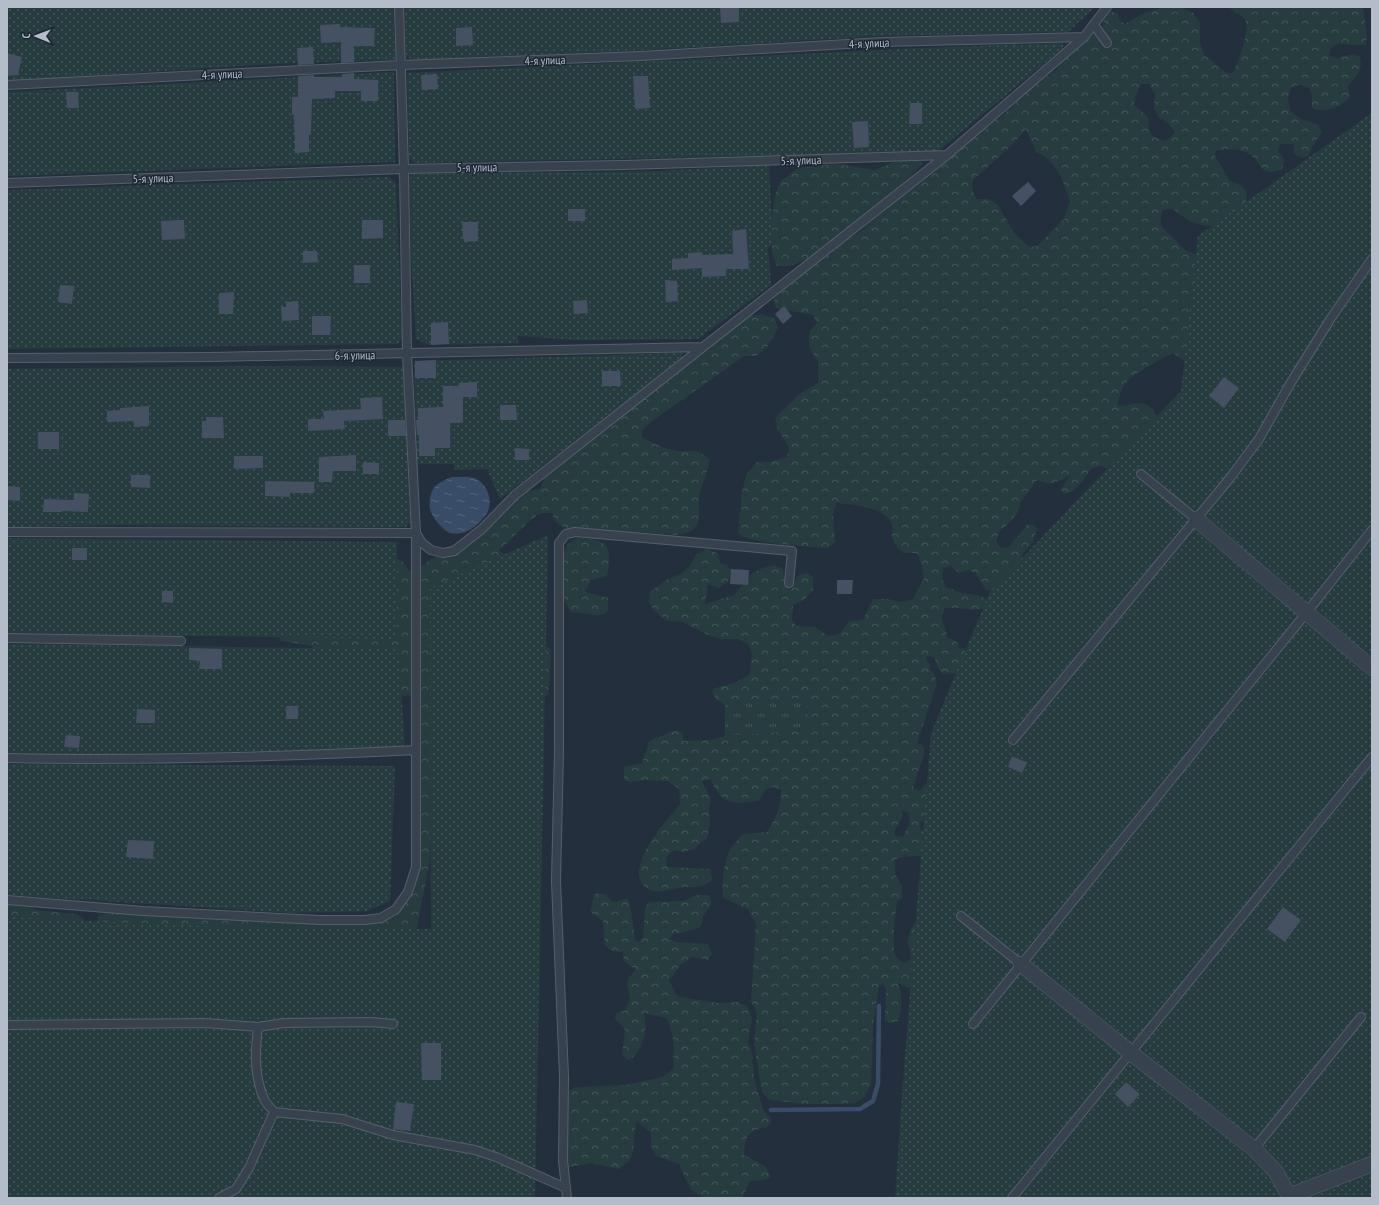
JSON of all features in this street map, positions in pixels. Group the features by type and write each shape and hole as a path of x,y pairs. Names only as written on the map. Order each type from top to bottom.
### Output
{"street":[{"path":"1196,519 1372,668"},
{"path":"1021,964 1131,1053 1254,1149 1276,1172 1286,1197 1372,1164"}],"lane":[{"path":"7,900 143,910 320,920 365,920 381,918 396,909 408,892 416,867 416,533 407,354 404,169 399,7"},
{"path":"416,533 422,543 431,550 443,553 454,551 482,529 515,495 946,155 1084,37 1107,7"},
{"path":"1094,25 1108,42"},
{"name":"4-я улица","path":"7,85 401,65 641,56 882,42 1084,37"},
{"name":"5-я улица","path":"7,183 404,169 624,165 946,155"},
{"path":"1013,740 1230,478 1259,439 1290,384 1331,318 1372,259"},
{"name":"6-я улица","path":"7,358 407,354 702,347"},
{"path":"1141,474 1196,519"},
{"path":"973,1024 1372,530"},
{"path":"7,532 416,533"},
{"path":"567,1198 563,1160 564,1077 556,881 559,751 559,543 566,534 575,532 792,551 789,583"},
{"path":"7,638 181,641"},
{"path":"7,758 65,759 285,757 416,750"},
{"path":"1012,1198 1372,757"},
{"path":"961,916 1021,964"},
{"path":"1254,1149 1361,1016"},
{"path":"7,1025 206,1023 258,1027 284,1023 371,1022 393,1024"},
{"path":"258,1027 256,1071 265,1100 274,1112 342,1119 393,1135 475,1150 496,1157 566,1188"},
{"path":"219,1198 236,1189 249,1168 274,1112"}],"green space":[{"path":"7,7 393,7 395,60 289,63 7,81"},
{"path":"405,7 1095,7 1068,32 881,36 646,50 413,60 406,56"},
{"path":"1163,7 1181,7 1193,13 1200,23 1200,42 1204,55 1227,73 1233,73 1241,54 1246,29 1244,18 1228,7 1363,7 1367,35 1366,45 1339,43 1331,48 1329,55 1336,58 1354,54 1360,57 1361,62 1357,76 1348,86 1350,97 1342,104 1328,110 1317,110 1312,108 1312,95 1309,88 1300,85 1292,87 1288,97 1290,111 1299,118 1318,125 1322,132 1312,147 1309,156 1302,158 1294,154 1294,144 1281,144 1278,150 1284,160 1282,170 1270,172 1262,168 1251,155 1246,152 1231,149 1216,151 1215,156 1230,181 1241,185 1247,193 1246,204 1234,219 1224,216 1219,225 1206,226 1194,223 1173,209 1163,210 1161,214 1161,226 1186,251 1196,254 1186,362 1173,353 1140,371 1124,386 1120,394 1118,405 1123,406 1137,403 1145,404 1154,411 1159,420 1115,471 1107,469 1101,465 1091,469 1082,482 1073,491 1064,494 1061,489 1071,474 1054,483 1047,483 1037,480 1020,503 1018,512 999,532 996,541 1001,548 1009,547 1027,525 1031,524 1037,528 1033,542 1021,556 1026,561 993,592 986,590 976,574 968,570 959,573 951,566 943,568 942,579 946,587 961,593 977,595 989,600 986,607 981,609 945,608 941,618 947,637 957,642 959,649 964,648 968,661 964,673 943,674 939,670 934,657 926,656 926,660 930,664 930,670 934,673 937,683 917,743 922,745 924,748 924,753 913,788 920,791 925,784 933,781 928,820 921,822 920,830 927,832 928,855 901,857 895,860 895,874 902,886 902,898 897,902 894,927 894,953 899,960 905,963 910,960 911,954 908,944 908,937 918,917 917,983 908,988 898,983 900,988 901,1007 898,1021 889,1023 885,1021 886,990 883,984 879,986 873,1025 871,1084 865,1096 855,1103 835,1104 804,1104 770,1100 762,1092 754,1044 757,1013 751,1001 756,924 748,909 723,898 723,885 725,866 731,848 744,834 767,832 777,812 781,790 772,787 765,790 759,801 735,802 729,801 719,794 710,779 702,781 711,799 709,810 710,824 707,838 694,849 684,852 674,850 666,857 667,867 710,869 712,880 701,886 652,891 645,887 640,878 639,868 649,844 680,804 679,789 668,781 645,780 630,782 624,780 624,767 642,763 649,741 676,730 683,733 683,741 711,740 725,736 809,730 807,697 725,705 717,700 712,693 713,689 736,682 750,674 752,654 748,644 738,639 721,639 708,635 682,622 667,621 654,611 649,602 650,592 666,580 681,574 690,566 696,555 707,549 717,553 720,563 726,565 732,571 728,581 719,588 708,584 705,604 734,595 752,573 763,568 774,565 783,569 784,578 788,584 794,582 799,575 807,573 813,577 813,590 804,600 793,605 792,619 796,626 815,627 828,636 839,634 850,621 863,620 873,599 887,599 902,602 913,599 924,578 917,553 903,553 899,549 893,540 892,526 889,519 876,510 850,504 836,503 833,514 835,543 826,548 767,542 755,540 738,534 742,493 746,475 757,462 770,462 787,457 789,447 778,430 775,418 802,392 818,383 818,362 809,347 809,332 817,323 813,315 776,308 774,294 815,260 831,254 837,245 860,232 907,190 984,127 1001,117 1029,90 1058,69 1066,55 1077,49 1083,42 1102,27 1106,14 1110,11 1118,14 1120,21 1125,24 1144,13","holes":["1141,84 1149,84 1155,95 1154,107 1158,117 1170,125 1175,133 1166,141 1156,138 1151,134 1148,117 1134,105 1135,97","1026,129 1036,152 1044,156 1053,164 1061,177 1070,201 1064,219 1037,246 1029,247 1014,233 998,205 989,199 977,199 973,192 973,180 1012,145","902,810 908,813 910,822 903,837 895,836 894,832 902,818"]},
{"path":"1063,43 1063,48 937,152 414,163 409,159 407,73 922,48"},
{"path":"394,72 395,162 7,176 7,92"},
{"path":"1372,113 1372,1198 895,1198 931,733 990,592 1181,391 1198,236"},
{"path":"907,157 917,158 923,163 883,203 807,259 790,266 777,266 772,253 771,224 775,195 780,182 798,168 836,164 875,170"},
{"path":"769,165 773,246 768,247 771,285 698,339 576,340 518,336 518,343 429,345 416,339 411,258 410,174 660,171"},
{"path":"389,177 396,183 402,337 398,344 7,349 7,190"},
{"path":"761,314 775,319 778,328 767,347 756,356 744,356 647,425 643,430 641,437 664,448 678,451 697,451 709,459 708,469 700,494 698,522 693,529 689,532 678,535 566,528 554,519 552,513 542,513 526,524 499,550 507,558 542,643 551,650 548,694 436,814 430,845 430,859 416,933 404,948 98,923 98,916 107,913 256,921 330,923 377,923 392,917 403,904 418,869 418,703 409,695 396,698 317,658 312,646 281,641 275,627 384,550 403,562 409,571 415,570 461,539 491,526 495,513 528,491 540,489 545,478 623,413 708,350 732,329 750,316"},
{"path":"682,353 682,358 500,499 487,469 454,470 454,464 417,464 414,361"},
{"path":"258,366 403,367 410,522 406,527 122,525 7,527 7,369"},
{"path":"548,535 535,1198 7,1198 7,917 267,929 431,929 430,588"},
{"path":"7,538 397,542 397,639 7,633"},
{"path":"577,538 602,542 608,551 609,566 607,576 591,580 585,592 608,598 608,610 603,615 571,612 562,596 562,555 568,544"},
{"path":"7,644 398,649 405,746 206,753 7,754"},
{"path":"807,697 809,730 725,736 725,705"},
{"path":"7,764 395,766 390,901 366,911 291,913 7,895"},
{"path":"598,893 606,895 613,902 628,899 635,940 639,942 643,938 645,909 649,902 684,901 697,895 709,895 711,905 703,917 700,927 682,933 674,933 670,939 675,942 708,944 712,953 708,960 692,957 680,965 669,981 676,994 680,997 718,1003 737,1002 747,1006 752,1018 748,1042 752,1053 754,1079 763,1109 772,1120 767,1127 748,1135 745,1142 744,1155 765,1166 771,1177 764,1180 750,1181 742,1198 708,1198 695,1193 689,1186 679,1164 656,1156 651,1146 651,1133 636,1121 633,1152 630,1160 619,1169 591,1163 565,1168 566,1093 573,1088 625,1085 663,1077 673,1069 674,1049 671,1030 666,1018 644,1013 645,1034 638,1052 628,1060 622,1055 625,1030 615,1018 616,1013 625,1010 630,999 627,984 628,979 636,969 624,961 623,952 613,951 605,946 603,921 590,912 594,895"},
{"path":"7,904 23,904 36,910 76,914 84,919 83,927 7,923"}],"water":[{"path":"452,477 469,477 479,481 486,489 490,500 488,511 475,527 466,532 456,534 445,530 435,519 430,509 430,498 434,488 441,482"}],"building":[{"path":"720,7 739,7 739,22 721,23"},
{"path":"340,24 340,27 375,28 374,46 354,46 354,62 341,63 341,42 321,43 320,25"},
{"path":"472,27 473,45 456,46 456,28"},
{"path":"313,47 314,64 298,65 297,48"},
{"path":"7,53 22,57 18,75 7,76"},
{"path":"354,73 354,79 378,80 378,101 361,101 361,91 335,91 335,98 312,99 309,152 295,153 292,97 298,97 298,76 314,75 314,77 342,77 342,74"},
{"path":"437,74 438,89 422,90 421,75"},
{"path":"633,76 648,76 650,108 635,109"},
{"path":"66,92 78,92 79,108 67,108"},
{"path":"910,103 922,103 922,124 909,124"},
{"path":"868,121 869,147 854,148 852,122"},
{"path":"1028,182 1036,191 1021,206 1012,196"},
{"path":"568,209 585,209 585,221 568,221"},
{"path":"184,220 185,239 162,240 161,221"},
{"path":"362,220 383,220 383,238 362,239"},
{"path":"462,222 478,222 478,241 464,242"},
{"path":"746,229 749,269 726,269 726,276 702,277 702,268 672,270 672,259 688,258 688,253 701,252 702,255 733,254 732,231"},
{"path":"303,251 317,251 318,262 303,263"},
{"path":"354,265 370,265 370,283 354,283"},
{"path":"665,280 677,281 678,301 666,302"},
{"path":"60,285 74,286 72,304 58,302"},
{"path":"234,292 233,314 219,314 219,293"},
{"path":"587,300 588,313 574,314 573,301"},
{"path":"298,301 299,320 282,321 281,307 286,307 286,302"},
{"path":"784,306 792,316 783,324 775,314"},
{"path":"312,316 331,316 330,335 312,335"},
{"path":"448,322 449,344 431,345 431,323"},
{"path":"436,360 436,378 415,378 415,361"},
{"path":"602,371 620,371 621,386 602,386"},
{"path":"1224,377 1239,388 1224,408 1209,396"},
{"path":"477,382 477,397 463,397 463,423 450,423 450,448 435,448 435,456 419,456 419,435 417,435 416,420 418,420 418,408 443,407 443,386 459,386 459,383"},
{"path":"382,397 383,419 344,421 345,429 308,431 308,419 324,419 323,411 361,409 360,398"},
{"path":"500,405 516,405 517,420 500,420"},
{"path":"149,406 149,426 134,427 134,421 107,422 107,411 120,410 120,408"},
{"path":"206,417 223,417 224,438 202,438 202,421 206,421"},
{"path":"388,420 405,420 406,436 388,436"},
{"path":"38,432 59,432 59,449 38,449"},
{"path":"515,448 529,449 529,460 515,460"},
{"path":"356,455 356,471 333,471 332,482 319,482 319,457"},
{"path":"234,456 263,456 263,468 234,469"},
{"path":"363,462 379,463 379,474 363,474"},
{"path":"131,475 150,475 150,488 131,487"},
{"path":"265,481 314,482 314,493 290,493 290,497 265,496"},
{"path":"7,486 20,487 20,501 7,500"},
{"path":"74,493 89,494 88,512 43,512 44,499 74,500"},
{"path":"72,548 87,548 87,560 72,560"},
{"path":"731,569 749,570 748,585 730,584"},
{"path":"837,580 853,580 852,594 837,594"},
{"path":"162,591 173,591 173,603 162,602"},
{"path":"189,648 222,649 222,669 199,669 200,661 189,660"},
{"path":"286,706 298,706 298,719 286,719"},
{"path":"137,709 155,710 155,723 136,723"},
{"path":"66,735 80,736 79,748 64,747"},
{"path":"1012,756 1027,763 1022,773 1008,767"},
{"path":"128,840 154,841 153,859 126,857"},
{"path":"1283,907 1301,920 1285,942 1267,929"},
{"path":"421,1043 441,1043 441,1080 422,1080"},
{"path":"1126,1082 1140,1094 1128,1107 1115,1094"},
{"path":"396,1102 414,1104 410,1131 393,1129"}],"waterway":[{"path":"771,1110 860,1109 873,1101 878,1084 879,1006"}]}
